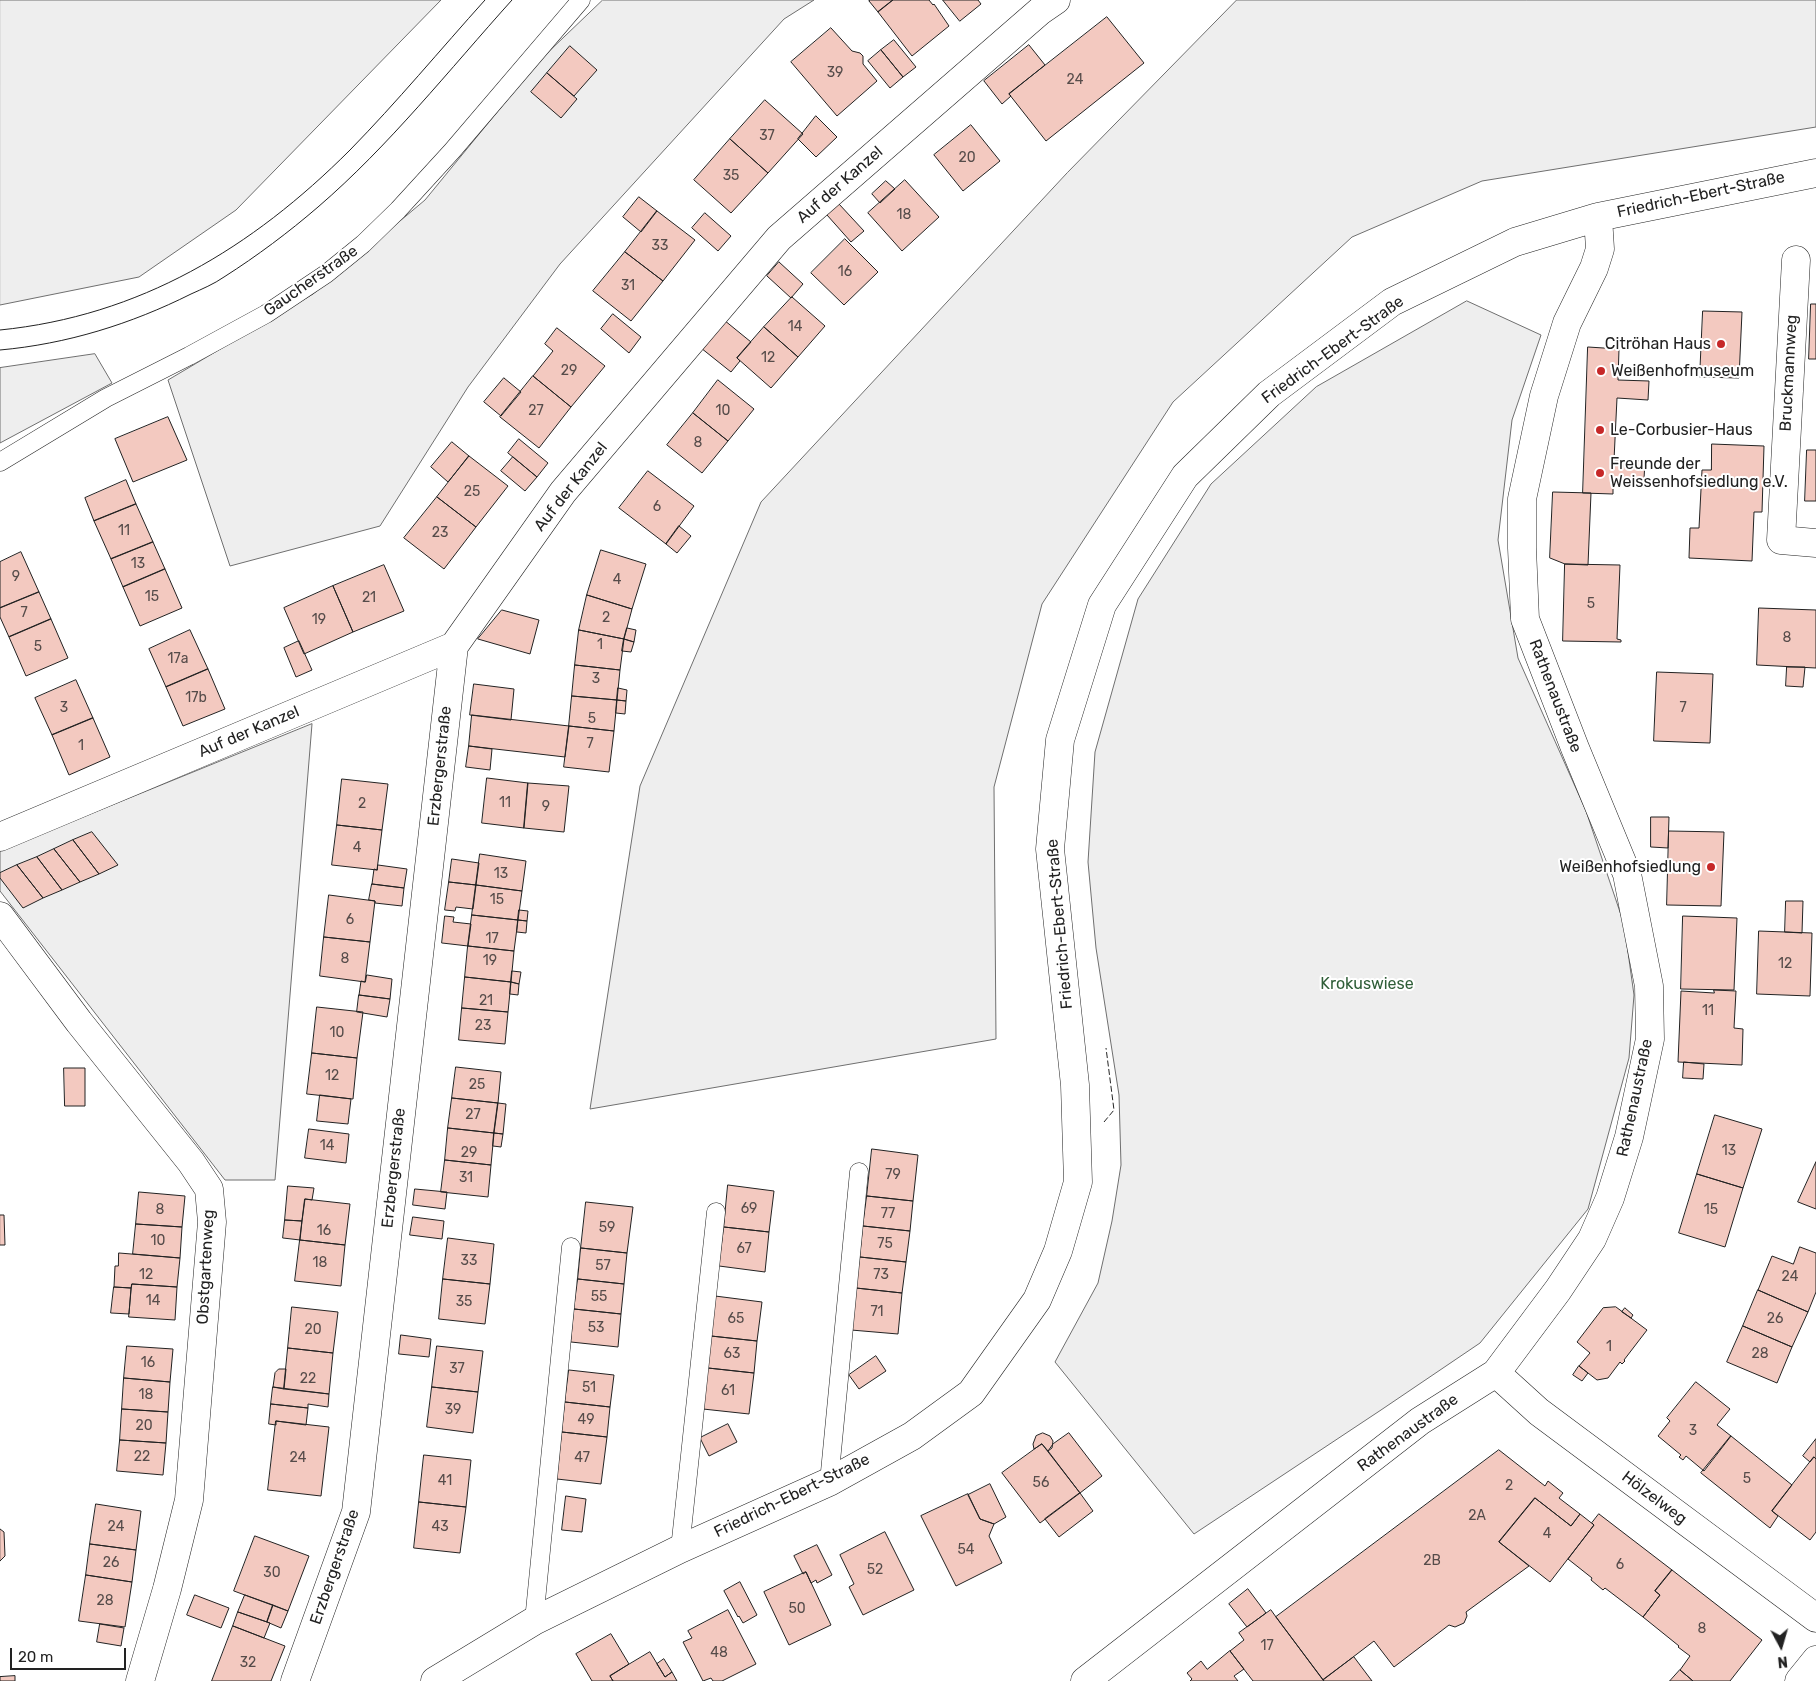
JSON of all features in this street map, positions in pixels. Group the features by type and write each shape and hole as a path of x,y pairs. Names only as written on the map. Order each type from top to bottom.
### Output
{"street":[{"name":"Auf der Kanzel","path":"0,837 454,646 563,492 779,238 1040,11 1056,0"},
{"name":"Friedrich-Ebert-Straße","path":"435,1681 534,1621 680,1549 828,1482 912,1436 971,1393 1037,1300 1058,1251 1078,1182 1075,1085 1050,849 1060,740 1102,605 1185,476 1269,394 1392,302 1515,242 1598,217 1816,172"},
{"name":"Rathenaustraße","path":"1085,1681 1420,1421 1496,1373 1558,1290 1592,1239 1610,1198 1629,1137 1650,1039 1649,986 1628,874 1575,748 1525,619 1522,499 1544,396 1567,323 1594,268 1600,249 1598,217"},
{"name":"Bruckmannweg","path":"1796,260 1780,540 1816,543"},
{"name":"Erzbergerstraße","path":"295,1681 356,1512 454,646"},
{"name":"Obstgartenweg","path":"0,916 79,1022 192,1162 209,1189 212,1222 190,1500 167,1589 140,1681"},
{"name":"Hölzelweg","path":"1496,1373 1539,1412 1816,1618"},
{"path":"1799,1681 1816,1660"}],"lane":[{"name":"Gaucherstraße","path":"0,462 106,398 266,314 326,274 363,244 398,210 452,151 581,0"},
{"path":"828,1482 859,1172"},
{"path":"680,1549 716,1212"},
{"path":"534,1621 571,1247"}],"green space":[{"path":"0,0 441,0 236,210 139,277 0,305"},
{"path":"603,0 814,0 784,19 560,264 468,387 380,526 230,566 168,380 313,294 425,200 539,61"},
{"path":"1237,0 1816,0 1816,127 1482,181 1352,237 1173,402 1042,604 994,787 996,1039 590,1109 640,786 761,502 1067,173"},
{"name":"Krokuswiese","path":"1467,301 1541,335 1512,420 1498,540 1518,658 1586,811 1624,924 1634,995 1629,1058 1588,1209 1480,1343 1194,1534 1055,1362 1098,1283 1112,1221 1121,1165 1119,1095 1096,948 1088,862 1095,752 1138,599 1211,484 1316,387"},
{"path":"95,354 112,383 0,443 0,368"},
{"path":"312,724 275,1180 225,1180 0,891 0,851"}],"building":[{"path":"893,0 878,12 869,1"},
{"path":"893,0 929,0 934,4 949,26 912,56 878,12"},
{"path":"943,0 978,0 981,4 960,21"},
{"path":"1107,17 1144,63 1046,141 1009,94"},
{"path":"831,28 852,51 863,56 863,64 877,81 837,116 791,62"},
{"path":"894,40 916,67 903,77 881,50"},
{"path":"1029,45 1045,65 1009,94 1011,96 1002,104 984,81"},
{"path":"570,46 597,70 574,96 547,73"},
{"path":"881,50 903,77 890,88 868,61"},
{"path":"547,73 577,99 561,118 531,92"},
{"path":"765,100 803,134 768,173 730,139"},
{"path":"816,116 837,137 816,157 798,139"},
{"path":"971,125 1000,161 963,191 934,155"},
{"path":"730,139 768,173 731,213 694,180"},
{"path":"905,180 939,217 902,251 868,213"},
{"path":"886,181 895,189 880,203 872,194"},
{"path":"639,197 657,211 641,232 623,217"},
{"path":"839,204 864,231 851,242 827,215"},
{"path":"657,211 695,240 663,281 625,252"},
{"path":"705,213 731,236 718,251 692,228"},
{"path":"845,239 878,272 844,305 811,273"},
{"path":"625,252 663,281 631,321 593,291"},
{"path":"779,262 803,284 791,298 767,276"},
{"path":"792,297 825,326 798,357 764,327"},
{"path":"1811,304 1816,304 1816,359 1809,359"},
{"name":"Citröhan Haus","path":"1703,311 1742,312 1739,378 1700,377"},
{"path":"613,314 641,337 629,353 601,329"},
{"path":"724,320 751,342 737,358 740,361 731,372 701,348"},
{"path":"764,327 798,357 771,388 737,358"},
{"path":"557,328 605,366 571,407 533,376 553,351 545,344"},
{"name":"Le-Corbusier-Haus","path":"1588,347 1619,349 1618,380 1649,381 1648,400 1617,398 1614,460 1645,461 1644,479 1613,478 1613,494 1583,493"},
{"path":"533,376 571,407 539,448 500,417"},
{"path":"504,378 521,392 501,416 484,402"},
{"path":"718,380 754,409 728,441 693,413"},
{"path":"693,413 728,441 702,473 667,445"},
{"path":"168,417 187,460 133,482 115,439"},
{"path":"519,439 548,463 537,477 508,453"},
{"path":"452,442 469,456 448,482 431,467"},
{"path":"1712,444 1764,446 1762,512 1754,512 1752,561 1689,558 1690,528 1699,528 1702,470 1711,470"},
{"path":"1807,450 1816,450 1816,501 1805,501"},
{"path":"469,456 508,486 476,527 437,497"},
{"path":"513,457 537,477 525,491 501,471"},
{"path":"648,471 694,506 666,544 619,508"},
{"path":"126,480 136,504 94,521 85,498"},
{"path":"1553,492 1591,493 1588,565 1565,564 1550,558"},
{"path":"437,497 476,527 444,569 404,538"},
{"path":"136,504 153,542 111,559 94,521"},
{"path":"679,526 691,536 677,553 666,544"},
{"path":"153,542 165,569 123,587 111,559"},
{"path":"601,550 646,564 632,609 587,595"},
{"path":"21,552 39,592 0,608 0,562"},
{"path":"1565,564 1620,565 1617,639 1621,640 1621,642 1563,641"},
{"path":"384,565 404,611 353,632 333,586"},
{"path":"165,569 182,608 140,626 123,587"},
{"path":"333,586 353,632 304,654 284,608"},
{"path":"39,592 51,619 9,637 0,617 0,608"},
{"path":"587,595 632,609 624,639 579,630"},
{"path":"1759,608 1816,610 1816,668 1757,665"},
{"path":"502,610 539,620 530,654 478,639"},
{"path":"51,619 68,658 26,676 9,637"},
{"path":"627,628 636,630 634,642 624,639"},
{"path":"190,630 208,669 166,687 149,649"},
{"path":"579,630 624,639 620,670 575,665"},
{"path":"624,639 634,642 631,652 622,651"},
{"path":"299,641 312,670 296,677 284,648"},
{"path":"575,665 620,670 617,700 572,696"},
{"path":"1787,667 1805,667 1803,687 1786,686"},
{"path":"208,669 225,709 183,726 166,687"},
{"path":"1657,672 1713,674 1710,743 1654,741"},
{"path":"76,680 93,718 52,735 35,698"},
{"path":"474,684 514,689 511,720 470,715"},
{"path":"618,688 627,690 626,701 617,700"},
{"path":"572,696 617,700 614,731 569,726"},
{"path":"617,700 626,701 625,714 616,713"},
{"path":"472,715 569,726 565,757 469,746"},
{"path":"93,718 110,757 69,775 52,735"},
{"path":"569,726 614,731 609,772 564,767"},
{"path":"469,746 492,749 490,770 466,767"},
{"path":"487,778 528,783 524,828 482,823"},
{"path":"342,779 388,784 382,830 337,825"},
{"path":"528,783 569,786 564,832 524,828"},
{"path":"1651,817 1669,817 1668,848 1651,847"},
{"path":"337,825 382,830 377,870 332,865"},
{"path":"1669,831 1724,832 1721,906 1667,905"},
{"path":"92,832 118,865 99,874 73,840"},
{"path":"73,840 99,874 80,882 54,849"},
{"path":"54,849 80,882 62,890 37,857"},
{"path":"480,854 526,861 522,891 476,885"},
{"path":"37,857 62,890 43,898 17,865"},
{"path":"452,859 479,863 476,885 449,882"},
{"path":"17,865 43,898 23,908 0,878 0,873"},
{"path":"378,865 407,869 404,888 372,884 374,869 377,870"},
{"path":"449,882 476,885 473,909 456,907 455,911 445,910"},
{"path":"372,884 404,888 402,906 375,903 375,901 369,900"},
{"path":"476,885 522,891 518,920 472,915"},
{"path":"329,895 375,901 370,942 324,937"},
{"path":"1786,901 1803,901 1802,933 1785,932"},
{"path":"519,910 528,911 527,921 518,920"},
{"path":"472,915 518,920 514,951 468,946"},
{"path":"445,916 454,917 453,922 471,924 468,946 442,943"},
{"path":"1683,916 1737,918 1734,990 1681,989"},
{"path":"518,920 527,921 526,933 517,932"},
{"path":"1759,931 1812,933 1810,996 1757,994"},
{"path":"324,937 370,942 365,982 320,976"},
{"path":"468,946 514,951 511,982 465,977"},
{"path":"512,971 521,972 519,984 511,982"},
{"path":"367,975 392,979 390,999 359,995 361,981 365,982"},
{"path":"465,977 511,982 508,1012 462,1008"},
{"path":"511,982 519,984 518,995 510,994"},
{"path":"1714,990 1736,991 1734,1028 1743,1029 1742,1065 1678,1062 1681,991 1714,993"},
{"path":"359,995 390,999 387,1017 357,1012"},
{"path":"317,1007 363,1012 357,1058 312,1053"},
{"path":"462,1008 508,1012 505,1044 459,1040"},
{"path":"312,1053 357,1058 353,1099 307,1094"},
{"path":"1684,1062 1704,1064 1703,1079 1683,1078"},
{"path":"456,1067 501,1072 498,1103 452,1098"},
{"path":"64,1068 85,1068 85,1106 65,1106"},
{"path":"320,1095 351,1099 348,1124 317,1121"},
{"path":"452,1098 498,1103 494,1133 448,1128"},
{"path":"498,1103 506,1104 503,1134 494,1133"},
{"path":"1715,1115 1762,1129 1743,1188 1697,1174"},
{"path":"448,1128 494,1133 491,1165 445,1160"},
{"path":"309,1129 349,1134 346,1163 305,1158"},
{"path":"494,1133 503,1134 501,1147 493,1146"},
{"path":"872,1149 918,1155 913,1201 867,1196"},
{"path":"445,1160 491,1165 488,1197 441,1192"},
{"path":"1816,1162 1816,1209 1798,1202"},
{"path":"1697,1174 1743,1188 1725,1247 1679,1233"},
{"path":"728,1185 774,1191 769,1232 724,1227"},
{"path":"288,1186 314,1188 312,1200 305,1199 302,1221 285,1220"},
{"path":"415,1189 447,1192 445,1209 413,1205"},
{"path":"139,1192 185,1196 182,1227 136,1224"},
{"path":"867,1196 913,1201 910,1231 863,1226"},
{"path":"305,1199 350,1204 345,1245 300,1240"},
{"path":"586,1202 633,1207 627,1253 581,1248"},
{"path":"0,1215 4,1215 5,1245 0,1245"},
{"path":"413,1217 444,1221 442,1239 410,1235"},
{"path":"285,1220 302,1221 300,1240 283,1238"},
{"path":"136,1224 182,1227 180,1258 133,1254"},
{"path":"863,1226 910,1231 906,1262 860,1257"},
{"path":"724,1227 769,1232 765,1272 719,1266"},
{"path":"448,1238 494,1244 490,1284 443,1279"},
{"path":"300,1240 345,1245 341,1286 295,1281"},
{"path":"1800,1247 1816,1253 1816,1292 1808,1312 1758,1290 1772,1256 1793,1264"},
{"path":"581,1248 627,1253 624,1284 578,1279"},
{"path":"119,1253 180,1258 177,1287 132,1284 131,1288 114,1287 115,1266 118,1266"},
{"path":"860,1257 906,1262 902,1293 856,1288"},
{"path":"443,1279 490,1284 485,1324 439,1319"},
{"path":"578,1279 624,1284 621,1314 574,1309"},
{"path":"132,1284 177,1287 175,1320 129,1317"},
{"path":"114,1287 131,1288 129,1314 111,1313"},
{"path":"856,1288 902,1293 898,1334 851,1330"},
{"path":"1758,1290 1808,1312 1792,1347 1743,1326"},
{"path":"715,1296 762,1302 757,1341 711,1336"},
{"path":"292,1307 338,1312 333,1353 288,1348"},
{"path":"1616,1307 1647,1330 1625,1361 1622,1364 1620,1362 1608,1378 1597,1380 1579,1366 1590,1353 1577,1342 1603,1308"},
{"path":"1625,1308 1633,1315 1631,1318 1622,1312"},
{"path":"574,1309 621,1314 618,1347 571,1342"},
{"path":"1743,1326 1792,1347 1777,1383 1727,1362"},
{"path":"401,1335 431,1339 429,1357 399,1354"},
{"path":"711,1336 757,1341 754,1373 708,1368"},
{"path":"127,1346 173,1349 170,1382 124,1378"},
{"path":"437,1346 483,1351 478,1392 432,1387"},
{"path":"288,1348 333,1353 329,1394 284,1389"},
{"path":"876,1356 886,1371 859,1389 849,1375"},
{"path":"1579,1366 1588,1373 1582,1381 1573,1375"},
{"path":"708,1368 754,1373 749,1414 703,1409"},
{"path":"279,1369 286,1369 284,1389 273,1387 275,1373"},
{"path":"569,1370 614,1375 610,1407 565,1402"},
{"path":"124,1378 170,1382 168,1412 122,1409"},
{"path":"1696,1382 1730,1409 1717,1425 1731,1436 1704,1471 1686,1456 1683,1460 1679,1457 1681,1455 1658,1436 1670,1421 1667,1418"},
{"path":"273,1387 329,1394 328,1407 308,1404 308,1408 271,1404"},
{"path":"432,1387 478,1392 473,1433 427,1427"},
{"path":"565,1402 610,1407 607,1437 562,1432"},
{"path":"271,1404 308,1408 306,1425 276,1421 276,1425 269,1424"},
{"path":"122,1409 168,1412 166,1443 120,1440"},
{"path":"276,1421 329,1427 321,1496 268,1490"},
{"path":"728,1424 737,1442 709,1456 700,1438"},
{"path":"562,1432 607,1437 601,1484 557,1479"},
{"path":"1043,1433 1050,1436 1053,1441 1052,1448 1048,1451 1042,1444 1034,1449 1033,1444 1036,1436"},
{"path":"1069,1433 1102,1476 1080,1493 1048,1451 1053,1444"},
{"path":"1731,1436 1792,1485 1772,1511 1778,1516 1770,1528 1701,1473"},
{"path":"1816,1439 1816,1459 1814,1457 1810,1462 1803,1456"},
{"path":"120,1440 166,1443 163,1475 117,1471"},
{"path":"1042,1444 1080,1493 1040,1523 1002,1473"},
{"path":"1499,1450 1545,1486 1548,1481 1563,1493 1559,1498 1580,1514 1571,1526 1535,1498 1499,1542 1529,1566 1466,1612 1467,1616 1464,1623 1455,1627 1449,1625 1394,1667 1374,1641 1323,1680 1276,1617"},
{"path":"424,1455 471,1460 466,1507 419,1502"},
{"path":"1814,1457 1816,1459 1816,1532 1810,1540 1772,1511"},
{"path":"990,1484 1006,1517 994,1524 980,1519 968,1495"},
{"path":"1080,1493 1093,1511 1059,1537 1045,1519"},
{"path":"968,1494 980,1519 994,1524 989,1536 1002,1563 956,1586 921,1516"},
{"path":"566,1496 586,1499 582,1532 562,1530"},
{"path":"1535,1498 1571,1526 1580,1514 1594,1525 1550,1582 1499,1542"},
{"path":"419,1502 466,1507 460,1553 414,1548"},
{"path":"96,1504 141,1511 136,1550 90,1544"},
{"path":"1599,1514 1672,1570 1655,1591 1660,1595 1643,1617 1605,1588 1603,1590 1591,1580 1592,1578 1568,1559 1594,1525 1592,1523"},
{"path":"0,1529 4,1532 5,1556 0,1561"},
{"path":"885,1532 914,1590 863,1615 849,1587 854,1584 840,1555"},
{"path":"255,1536 309,1556 288,1611 234,1591"},
{"path":"90,1544 136,1550 132,1582 86,1575"},
{"path":"817,1545 832,1575 817,1583 816,1580 811,1583 806,1572 803,1574 794,1556"},
{"path":"1672,1570 1762,1640 1730,1681 1693,1681 1680,1670 1690,1656 1643,1617 1660,1595 1655,1591"},
{"path":"806,1572 831,1625 789,1645 764,1592"},
{"path":"86,1575 132,1582 125,1627 79,1621"},
{"path":"740,1582 757,1615 743,1623 724,1591"},
{"path":"1248,1589 1266,1613 1247,1627 1229,1604"},
{"path":"195,1595 229,1608 221,1628 187,1615"},
{"path":"245,1595 273,1605 267,1622 238,1612"},
{"path":"273,1605 288,1611 281,1628 267,1622"},
{"path":"728,1610 756,1664 722,1681 713,1681 711,1678 703,1681 683,1642 692,1638 688,1631"},
{"path":"1271,1610 1324,1681 1253,1681 1230,1651 1244,1640 1239,1633"},
{"path":"238,1612 270,1623 264,1638 233,1626"},
{"path":"100,1624 124,1628 121,1646 97,1642"},
{"path":"233,1626 285,1646 271,1681 212,1681"},
{"path":"611,1634 629,1664 610,1676 613,1681 592,1681 576,1654"},
{"path":"1230,1651 1244,1669 1234,1676 1238,1681 1190,1681 1192,1679 1187,1673 1201,1661 1207,1669"},
{"path":"650,1652 665,1677 672,1672 677,1681 613,1681 610,1676"},
{"path":"1354,1657 1372,1681 1323,1680"},
{"path":"664,1659 672,1672 665,1677 657,1664"},
{"path":"1680,1670 1693,1681 1670,1681"},
{"path":"15,1676 15,1681 0,1681 0,1677"}],"tram line":[{"path":"0,330 51,322 100,310 146,293 191,272 233,246 274,218 350,150 402,95 485,0"},
{"path":"0,350 74,338 145,315 220,280 249,261 307,216 369,159 418,107 512,0"}],"fence":[{"path":"1104,1122 1114,1110 1106,1048"}],"place":[{"name":"Citröhan Haus","path":"1721,344"},
{"name":"Weißenhofmuseum","path":"1601,371"},
{"name":"Le-Corbusier-Haus","path":"1600,430"},
{"name":"Freunde der Weissenhofsiedlung e.V.","path":"1600,473"},
{"name":"Weißenhofsiedlung","path":"1711,867"}]}
